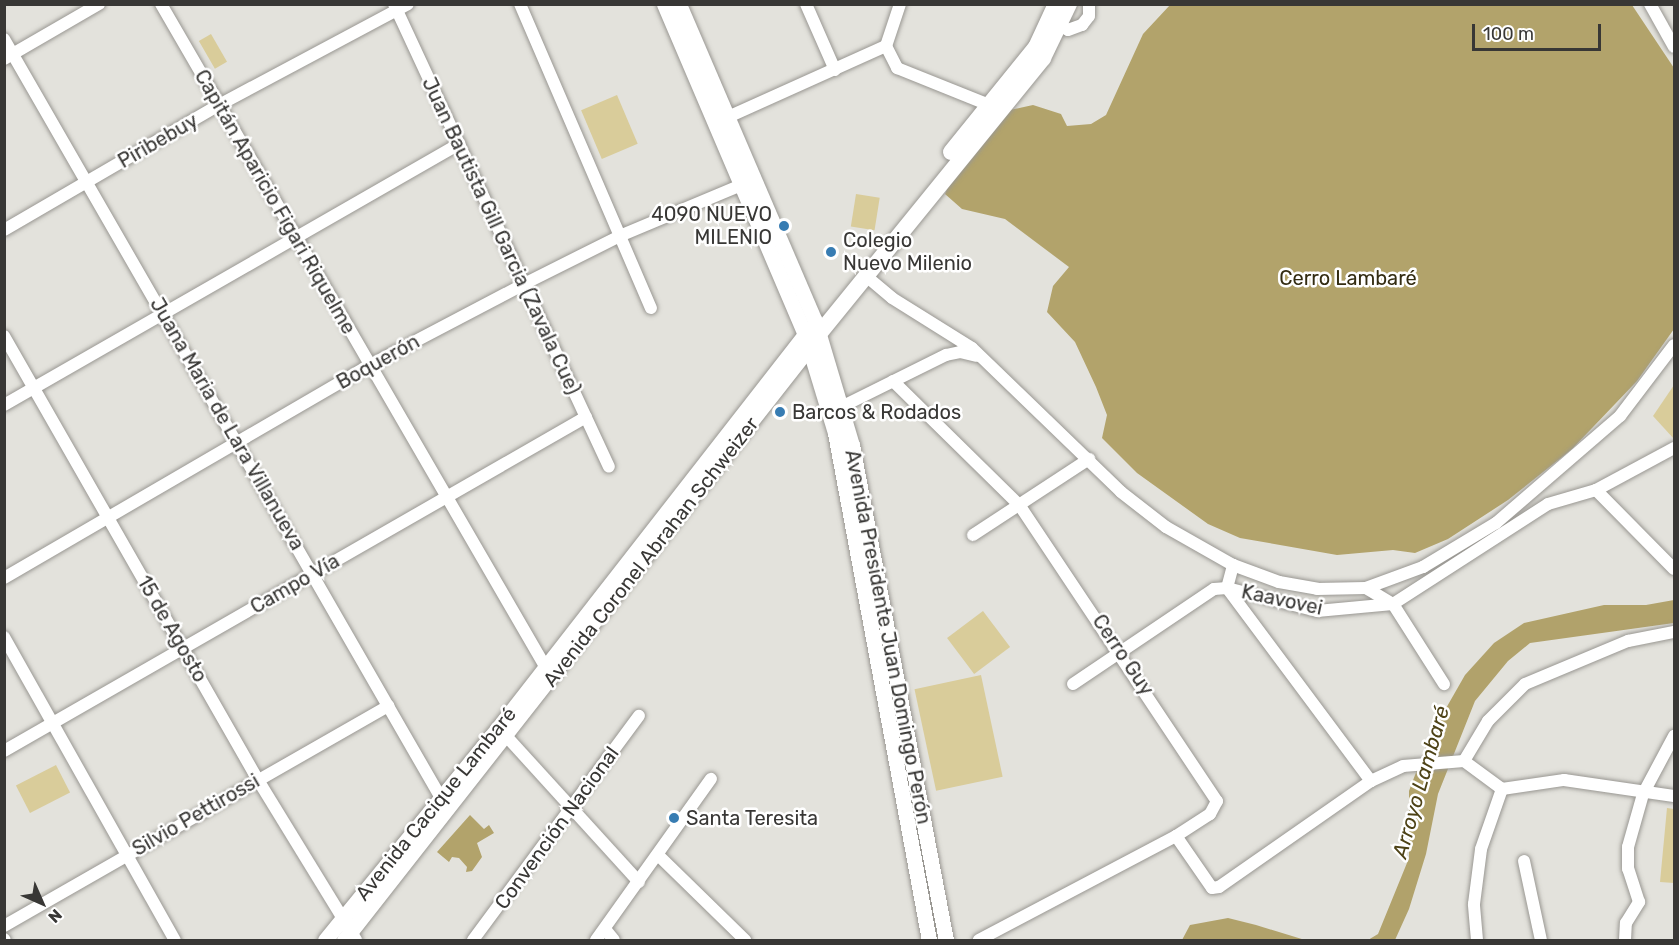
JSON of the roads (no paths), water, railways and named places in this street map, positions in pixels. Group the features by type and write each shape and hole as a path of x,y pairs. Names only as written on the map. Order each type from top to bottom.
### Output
{"highway":[{"path":"1039,53 1060,25 1062,5"},
{"path":"1039,53 1062,5"},
{"name":"Avenida Coronel Abrahan Schweizer","path":"812,334 989,105 1039,53"},
{"name":"Avenida Coronel Abrahan Schweizer","path":"812,334 866,276 1039,53"}],"main road":[{"name":"Avenida Presidente Juan Domingo Perón","path":"664,4 812,334 817,376 835,410"},
{"name":"Avenida Presidente Juan Domingo Perón","path":"680,4 763,197 812,334 835,410 946,940"},
{"name":"Avenida Coronel Abrahan Schweizer","path":"549,673 785,379 812,334"},
{"name":"Avenida Coronel Abrahan Schweizer","path":"507,737 549,673 812,334"},
{"path":"785,379 802,370 817,376"},
{"name":"Avenida Presidente Juan Domingo Perón","path":"861,528 929,940"},
{"name":"Avenida Cacique Lambaré","path":"325,940 347,934 549,673"},
{"name":"Avenida Cacique Lambaré","path":"445,805 507,737"}],"street":[{"path":"9,57 99,4"},
{"name":"Capitán Aparicio Figari Riquelme","path":"161,4 549,673"},
{"path":"520,4 651,308"},
{"path":"806,4 835,70"},
{"path":"900,4 886,46 897,68 906,74 989,105"},
{"path":"1650,4 1674,47"},
{"name":"Piribebuy","path":"4,230 219,105 400,6"},
{"name":"Juan Bautista Gill Garcia (Zavala Cue)","path":"400,6 459,144 609,467"},
{"path":"1060,25 1068,30 1078,27 1091,6"},
{"name":"Juana Maria de Lara Villanueva","path":"4,39 9,57 87,182 164,314 445,805"},
{"path":"728,117 886,46"},
{"path":"4,405 459,144"},
{"path":"744,184 763,197"},
{"name":"Boquerón","path":"4,578 238,444 370,365 621,235 744,184"},
{"path":"866,276 978,356 1155,520 1233,565 1306,587 1366,588 1423,567 1518,507 1628,408 1674,345"},
{"name":"15 de Agosto","path":"4,336 347,934"},
{"path":"835,410 946,355 960,352 978,356"},
{"name":"Cerro Guy","path":"893,381 1020,506 1122,652 1215,794 1216,807 1176,836"},
{"name":"Campo Vía","path":"4,751 586,417"},
{"name":"Kaavovei","path":"1073,684 1199,597 1227,588 1317,611 1393,604 1548,504 1596,490 1674,448"},
{"path":"973,535 1089,459"},
{"path":"1596,490 1674,568"},
{"path":"1233,565 1227,588 1371,781"},
{"path":"1366,588 1393,604 1444,684"},
{"path":"1461,761 1488,721 1525,684 1628,641 1674,632"},
{"path":"4,637 175,940"},
{"name":"Silvio Pettirossi","path":"4,926 388,706"},
{"name":"Convención Nacional","path":"473,940 639,716"},
{"path":"1625,940 1626,923 1639,902 1627,854 1643,794 1674,736"},
{"path":"507,737 571,810 639,882"},
{"path":"979,940 1176,836 1212,888 1219,887 1371,781 1403,766 1461,761 1502,789 1564,780 1643,794 1674,796"},
{"path":"596,940 711,779"},
{"path":"1477,940 1474,904 1481,849 1502,789"},
{"path":"658,855 745,940"},
{"path":"1524,861 1541,940"},
{"path":"604,929 614,940"}],"water":[{"name":"Arroyo Lambaré","path":"1674,600 1674,623 1530,643 1508,661 1475,701 1438,794 1426,854 1409,909 1395,940 1368,940 1378,934 1409,858 1409,791 1429,738 1465,675 1494,643 1524,623 1604,605 1646,605"},
{"path":"1228,918 1305,940 1182,940 1190,925"}],"place":[{"name":"4090 NUEVO MILENIO","path":"784,226"},
{"name":"Colegio Nuevo Milenio","path":"831,252"},
{"name":"Barcos & Rodados","path":"780,412"},
{"name":"Santa Teresita","path":"674,818"}],"park label":[{"name":"Cerro Lambaré","path":"1348,278"}]}
